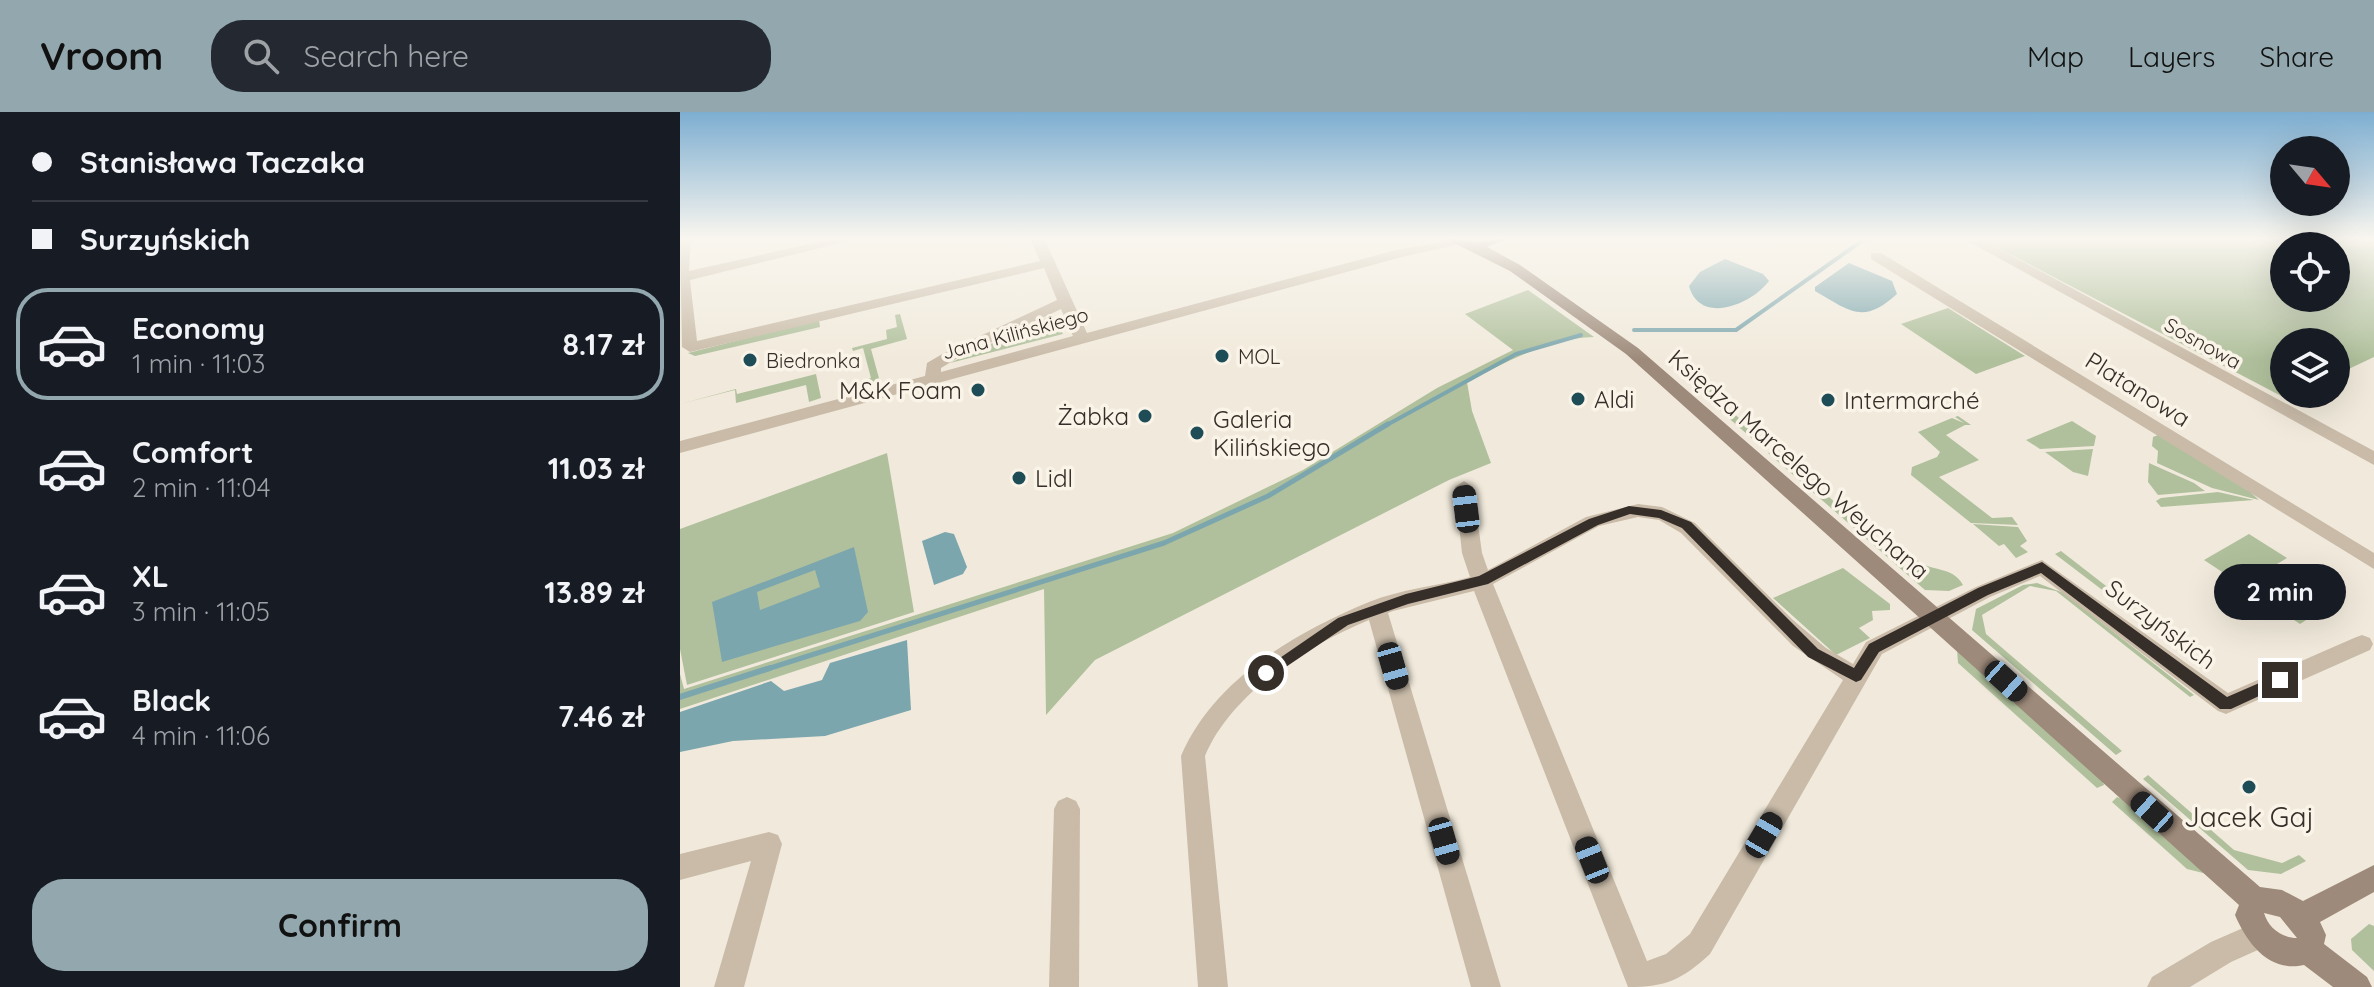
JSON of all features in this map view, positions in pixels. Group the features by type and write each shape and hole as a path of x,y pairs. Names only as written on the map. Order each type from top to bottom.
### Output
{"street":[{"path":"683,279 690,347 981,279"},
{"path":"1056,279 1082,339"},
{"name":"Jana Kilińskiego","path":"682,447 1305,279"},
{"name":"Księdza Marcelego Weychana","path":"1530,279 1632,351 2255,901"},
{"name":"Platanowa","path":"1913,279 2374,562"},
{"name":"Sosnowa","path":"2044,279 2374,459"},
{"path":"933,377 933,366 950,356 1066,301"},
{"path":"1464,487 1472,553 1496,623 1642,982 1675,966 1700,944 1874,648 1934,617"},
{"path":"1213,987 1193,756 1196,743 1217,713 1266,673 1343,622 1376,608 1483,580 1614,514 1629,510 1661,514 1686,525 1813,653 1856,676"},
{"name":"Surzyńskich","path":"1934,617 2042,567 2226,704 2362,644"},
{"path":"1376,608 1486,987"},
{"path":"1064,987 1067,809"},
{"path":"680,867 769,844 729,987"},
{"path":"2301,917 2374,878"},
{"path":"2255,901 2276,901 2301,917 2312,935 2308,950 2298,954 2285,952 2259,935 2249,915 2255,901"},
{"path":"2162,987 2221,952 2259,935"},
{"path":"2308,950 2357,987"}],"green space":[{"path":"2057,279 2270,279 2270,312 2350,312 2350,279 2374,279 2374,357 2350,368 2350,328 2270,328 2270,390"},
{"path":"1528,290 1594,337 1544,346 1467,382 1472,411 1491,463 1449,480 1095,660 1046,715 1044,589 680,709 680,674 684,689 1173,533 1303,470 1437,388 1513,350 1465,314"},
{"path":"1948,308 2025,356 1976,374 1901,324"},
{"path":"900,314 907,339 871,349 880,382 862,387 859,382 871,378 863,348 853,351 852,348 887,339 886,330 897,327 895,315"},
{"path":"1052,315 1063,334 950,363"},
{"path":"819,320 820,327 695,356 688,353"},
{"path":"816,374 821,398 809,402 806,385 736,403 735,390 680,404 736,389 737,394"},
{"path":"1711,389 1723,393 1715,397 1771,446 1764,449 1700,393"},
{"path":"1955,417 1971,425 1946,435 1979,460 1939,477 1992,518 2012,517 2018,525 1971,523 1911,475 1912,467 1937,457 1940,452 1918,432 1952,418 1964,423"},
{"path":"2072,421 2096,436 2094,446 2040,449 2026,440"},
{"path":"2158,435 2259,500 2212,488 2157,463 2158,451 2152,446 2153,437"},
{"path":"2093,449 2088,476 2073,472 2045,452"},
{"path":"1775,450 1907,565 1917,560 1953,574 1963,585 1949,591 1925,590 1768,453"},
{"path":"887,453 914,612 687,685 680,649 680,529"},
{"path":"2149,463 2205,491 2158,495 2148,482"},
{"path":"2218,492 2254,500 2161,507 2156,501 2161,498"},
{"path":"1973,524 2018,527 2027,541 2020,546 2028,552 2016,558 2004,544 1999,546"},
{"path":"2249,534 2287,558 2242,585 2204,560"},
{"path":"2061,551 2128,603 2122,605 2055,554"},
{"path":"1843,568 1890,604 1890,610 1872,611 1873,620 1859,628 1870,638 1836,655 1773,598"},
{"path":"2304,569 2345,595 2300,624 2260,597"},
{"path":"2037,583 2064,593 2194,695 2190,697 2056,591 2030,586 1982,615 1986,634 2122,751 2116,755 1972,630 1976,609 2023,585"},
{"path":"1957,649 2102,779 2104,785 2097,788 1958,663"},
{"path":"2148,775 2234,850 2282,863 2299,855 2306,861 2281,874 2248,870 2143,779"},
{"path":"2117,797 2125,800 2207,874 2187,869 2112,802"},
{"path":"2369,924 2374,926 2374,971 2352,950 2351,939"}],"water":[{"path":"1695,279 1769,281 1739,303 1715,308 1695,298 1689,286"},
{"path":"1827,279 1887,279 1892,281 1897,294 1875,309 1856,312 1815,291 1815,287"},
{"path":"945,532 954,534 967,567 963,574 934,585 922,541"},
{"path":"854,547 868,612 860,621 722,662 712,602","holes":["815,570 820,587 760,610 757,592"]},
{"path":"907,640 911,710 825,736 733,741 680,752 680,712 771,681 784,691 822,680 830,663"}],"waterway":[{"path":"1634,330 1736,330 1808,279"},
{"path":"1385,426 1516,354 1581,335"},
{"path":"764,670 1164,543 1268,496 1388,424"},
{"path":"680,697 770,668"}],"place":[{"name":"MOL","path":"1222,356"},
{"name":"Biedronka","path":"750,360"},
{"name":"M&K Foam","path":"978,390"},
{"name":"Aldi","path":"1578,399"},
{"name":"Intermarché","path":"1828,400"},
{"name":"Żabka","path":"1145,416"},
{"name":"Galeria Kilińskiego","path":"1197,433"},
{"name":"Lidl","path":"1019,478"},
{"name":"Jacek Gaj","path":"2249,787"}],"route":[{"path":"1266,673 1343,622 1376,608 1483,580 1593,522 1629,510 1661,514 1686,525 1813,653 1828,664 1856,676 1874,648 1983,592 2042,567 2226,704 2280,680"}]}
